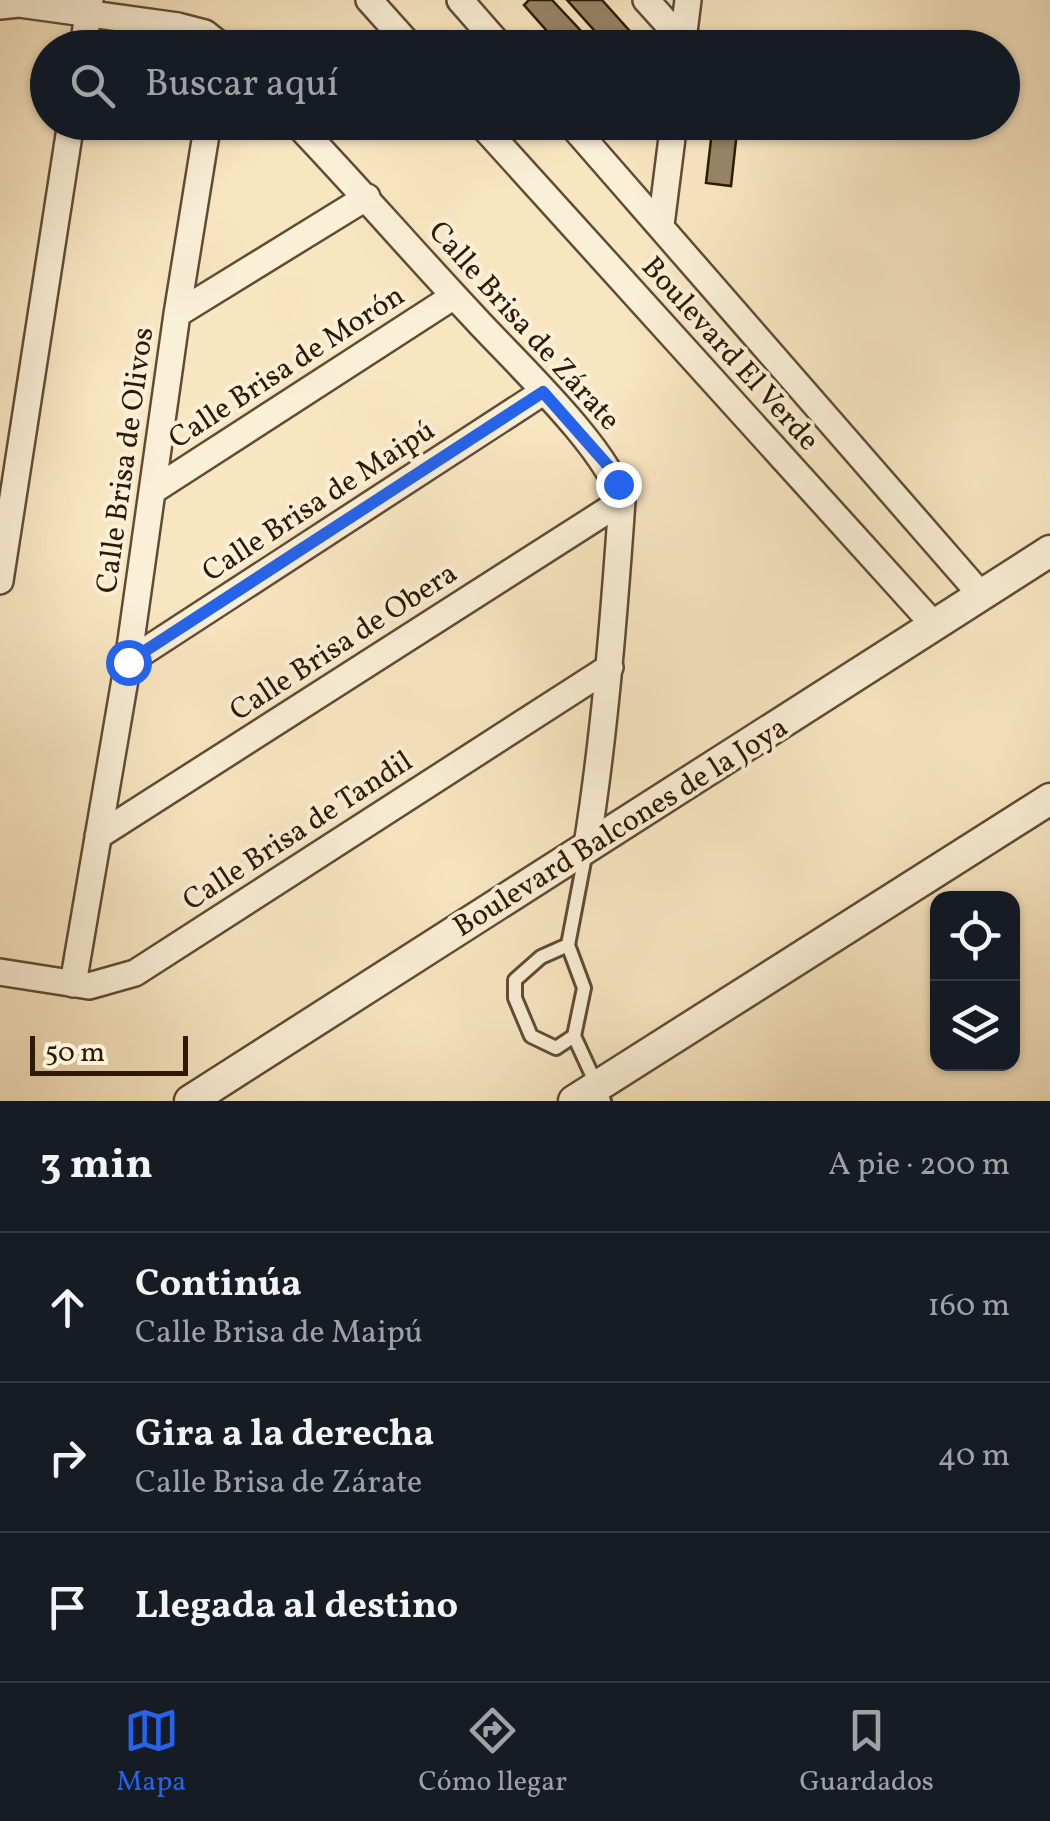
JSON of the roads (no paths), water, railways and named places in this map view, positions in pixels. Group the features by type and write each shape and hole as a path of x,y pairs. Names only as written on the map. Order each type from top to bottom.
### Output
{"street":[{"path":"369,0 396,30"},
{"path":"460,0 486,30"},
{"path":"646,0 671,30"},
{"path":"685,30 688,0"},
{"path":"0,6 90,6 193,30"},
{"path":"0,581 69,140"},
{"name":"Calle Brisa de Olivos","path":"73,984 128,662 205,140"},
{"name":"Calle Brisa de Zárate","path":"313,140 610,468 622,501"},
{"name":"Boulevard El Verde","path":"496,140 935,626"},
{"path":"586,140 982,596"},
{"path":"661,226 672,140"},
{"path":"177,314 367,197"},
{"name":"Calle Brisa de Morón","path":"154,490 454,296"},
{"name":"Calle Brisa de Maipú","path":"128,662 543,392"},
{"path":"587,845 604,741 622,501"},
{"name":"Calle Brisa de Obera","path":"98,836 622,501"},
{"name":"Boulevard Balcones de la Joya","path":"190,1101 1050,551"},
{"name":"Calle Brisa de Tandil","path":"0,972 101,985 135,973 610,667"},
{"path":"592,1096 1050,800"}],"lane":[{"path":"587,845 568,944 584,988 574,1036 592,1096"},
{"path":"568,944 541,957 515,980 515,998 531,1036 556,1048 574,1036"}]}
